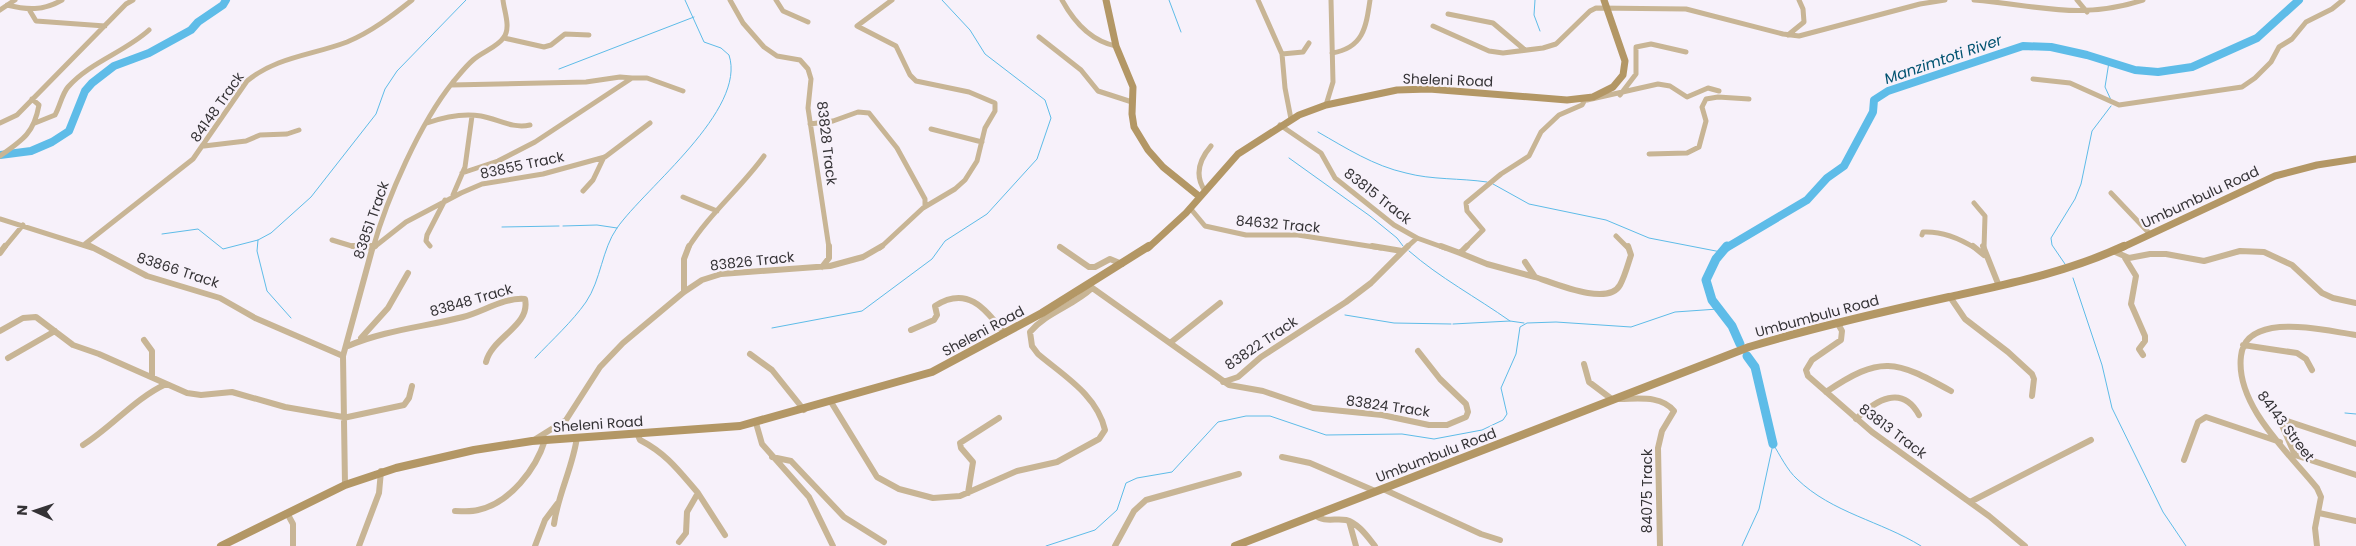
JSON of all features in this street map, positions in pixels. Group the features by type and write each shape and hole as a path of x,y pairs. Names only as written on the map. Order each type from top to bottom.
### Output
{"street":[{"path":"0,10 15,0"},
{"path":"7,5 30,11 48,8 62,0"},
{"path":"0,123 12,119 133,0"},
{"name":"84148 Track","path":"85,244 185,167 204,146 220,119 247,81 255,74 273,65 354,39 384,21 412,0"},
{"path":"503,0 504,15 508,27 504,38 517,39 544,46 552,44 565,34 589,35"},
{"path":"776,0 783,11 808,22"},
{"name":"83826 Track","path":"532,442 566,420 600,367 628,338 684,292 702,280 721,274 822,267 855,260 879,249 925,206 952,191 964,180 974,166 985,128 996,108 993,101 968,92 916,81 910,75 896,46 857,26 857,24 892,0"},
{"path":"1062,0 1070,16 1076,22 1098,39 1116,46"},
{"path":"1106,0 1116,46 1133,88 1134,127 1148,150 1172,177 1203,194"},
{"path":"1258,0 1282,54 1285,88 1291,119"},
{"path":"1326,105 1332,82 1331,0"},
{"path":"1332,53 1340,52 1362,37 1367,26 1370,0"},
{"path":"1788,35 1804,23 1803,9 1799,0"},
{"path":"1433,26 1494,52 1525,50 1556,44 1590,11 1605,4 1686,10 1788,35 1808,35 1920,4 1945,0"},
{"path":"1974,0 2002,2 2063,13 2119,8 2143,0"},
{"path":"2077,0 2087,12"},
{"path":"2033,79 2070,83 2119,105 2242,87 2250,83 2271,62 2279,47 2292,39 2306,22 2332,9 2343,0"},
{"name":"83828 Track","path":"733,1 743,24 772,54 797,58 804,63 811,80 808,108 829,245 828,258 822,267"},
{"name":"Sheleni Road","path":"223,545 287,512 345,485 381,471 474,450 545,440 712,429 756,423 932,372 1091,287 1160,238 1203,194 1238,154 1291,119 1326,105 1374,94 1411,89 1567,100 1586,99 1613,87 1623,75 1625,68 1623,53 1605,4"},
{"path":"30,11 36,21 105,26"},
{"path":"1448,14 1493,23 1525,50"},
{"path":"36,123 55,115 66,90 73,82 100,62 134,43 149,30"},
{"path":"1039,37 1081,70 1098,91 1132,102"},
{"name":"83851 Track","path":"345,485 343,356 348,346 373,248 392,196 416,141 451,84 473,60 504,38"},
{"path":"1282,54 1303,52 1310,43"},
{"path":"1620,95 1636,74 1636,47 1651,44 1686,52"},
{"path":"451,84 586,82 620,77 650,78 683,91"},
{"name":"83855 Track","path":"462,173 472,168 498,161 540,140 632,78"},
{"path":"1460,253 1470,246 1483,230 1467,211 1466,203 1501,174 1529,156 1541,132 1559,115 1582,105 1586,99 1604,99 1656,84 1670,86 1686,96 1705,89 1712,88 1719,91"},
{"path":"1649,154 1687,154 1694,151 1701,144 1706,117 1702,107 1706,99 1705,89"},
{"path":"1706,99 1720,96 1744,100 1749,99"},
{"path":"1,155 28,135 36,123 39,105 32,99"},
{"path":"810,124 833,121 864,112 875,119 883,133 897,148 925,199 925,206"},
{"path":"452,197 458,188 466,162 472,116"},
{"path":"427,123 444,118 472,116 519,126 530,125"},
{"name":"83855 Track","path":"373,248 406,222 445,200 482,184 543,174 605,157 650,123"},
{"name":"83815 Track","path":"1280,125 1323,155 1333,175 1348,190 1394,225 1417,238 1487,264 1595,294 1611,294 1620,286 1631,255 1627,245 1616,236"},
{"path":"931,129 983,139"},
{"path":"204,146 242,142 260,135 287,134 299,130"},
{"path":"1203,194 1199,181 1199,166 1201,157 1211,146"},
{"path":"684,292 684,259 687,250 698,232 748,178 764,156"},
{"path":"583,191 593,180 605,157"},
{"name":"Umbumbulu Road","path":"1235,546 1749,347 1796,332 2078,266 2275,176 2317,165 2356,159"},
{"path":"2111,193 2150,234"},
{"path":"683,197 717,211"},
{"path":"430,246 426,241 426,235 445,200"},
{"path":"1974,203 1982,210 1986,219 1982,243 1999,286"},
{"name":"84632 Track","path":"1190,208 1206,226 1246,236 1298,235 1402,251"},
{"name":"83866 Track","path":"0,219 85,244 143,274 220,298 255,318 343,356"},
{"path":"0,253 23,225"},
{"path":"1922,235 1923,232 1930,232 1967,242 1975,246 1986,256"},
{"name":"83822 Track","path":"1091,287 1223,382 1238,377 1261,356 1346,302 1371,282 1417,238"},
{"path":"332,240 355,247 373,248"},
{"path":"1060,247 1091,268 1110,259 1122,264"},
{"path":"2113,251 2125,258 2136,276 2131,304 2145,336 2145,341 2140,349 2143,355"},
{"path":"2125,258 2150,254 2166,254 2204,261 2240,251 2264,252 2292,265 2322,294 2356,302"},
{"path":"1525,262 1535,277"},
{"path":"357,341 388,308 408,273"},
{"path":"831,402 869,467 882,481 899,489 927,497 954,497 968,493 1017,471 1056,462 1082,449 1103,435 1105,430 1104,420 1095,406 1074,384 1038,354 1030,340 1030,332 1038,324 1083,297 1091,287"},
{"path":"911,330 934,320 937,315 934,306 948,297 959,295 965,296 977,305 1005,334"},
{"path":"1950,297 1960,314 1968,322 2002,347 2032,374 2034,380 2032,396"},
{"name":"83848 Track","path":"348,346 372,335 460,318 518,298 525,299 527,307 522,317 488,351 486,362"},
{"path":"1170,343 1220,303"},
{"path":"0,332 29,316 42,320 73,345 194,395 238,393 285,407 343,417 404,405 409,398 412,386"},
{"name":"83813 Track","path":"1838,322 1842,331 1841,340 1806,366 1808,376 1856,419 1900,453 2000,524 2025,546"},
{"path":"2312,370 2306,359 2297,353 2243,345 2248,338 2258,332 2287,327 2356,334"},
{"path":"8,358 55,331"},
{"path":"144,340 152,351 152,377"},
{"name":"84143 Street","path":"2243,345 2239,364 2242,384 2248,399 2280,442 2293,456 2322,497 2315,528 2317,546"},
{"name":"83824 Track","path":"1223,382 1263,391 1298,404 1327,410 1382,415 1436,426 1453,424 1464,419 1468,412 1466,404 1440,379 1418,351"},
{"path":"750,354 759,358 804,410"},
{"path":"1584,364 1590,382 1615,399"},
{"path":"1826,392 1858,370 1868,366 1884,364 1907,368 1952,391"},
{"path":"84,445 97,437 144,395 166,384"},
{"path":"1856,419 1868,406 1890,398 1910,400 1915,404 1919,415"},
{"name":"84075 Track","path":"1615,399 1660,401 1670,404 1674,411 1662,431 1658,448 1660,546"},
{"path":"2184,460 2198,422 2206,417 2280,442"},
{"path":"968,493 973,465 971,459 961,448 960,443 963,439 999,418"},
{"path":"2356,444 2290,420 2282,420 2281,426 2293,456 2356,476"},
{"path":"756,423 761,444 804,491 822,519 833,546"},
{"path":"637,433 640,440 658,449 675,464 698,493 725,535"},
{"path":"554,524 557,504 576,451 577,437"},
{"path":"456,511 480,510 502,500 529,472 538,458 545,440"},
{"path":"1970,502 2091,440"},
{"path":"772,457 791,461 844,517 884,542"},
{"path":"1282,457 1304,460 1481,534 1500,540"},
{"path":"359,546 379,493 381,471"},
{"path":"1115,546 1134,511 1146,500 1239,474"},
{"path":"679,542 686,533 687,512 698,493"},
{"path":"535,546 546,520 557,504"},
{"path":"287,512 293,524 293,546"},
{"path":"2319,513 2356,521"},
{"path":"1315,515 1320,519 1348,521 1360,528 1375,546"},
{"path":"1348,521 1356,546"}],"waterway":[{"path":"0,155 31,151 52,142 69,131 85,91 92,83 114,66 149,53 191,30 198,22 223,5 226,0"},
{"path":"258,240 271,233 311,197 376,114 385,89 397,71 466,0"},
{"path":"685,0 693,17"},
{"path":"772,328 862,311 932,259 945,241 987,214 1037,159 1051,118 1045,100 985,54 970,30 942,0"},
{"path":"1169,0 1181,32"},
{"path":"1535,0 1534,15 1540,31"},
{"name":"Manzimtoti River","path":"1726,248 1807,200 1827,178 1844,166 1873,112 1874,100 1888,91 2023,46 2051,47 2087,55 2135,70 2158,72 2192,67 2257,38 2299,0"},
{"path":"559,69 693,17"},
{"path":"617,228 690,147 709,123 723,100 731,77 729,55 721,48 704,42 693,17"},
{"path":"2109,62 2105,87 2111,100"},
{"path":"2065,264 2052,245 2051,238 2075,199 2081,184 2092,131 2111,106"},
{"path":"1318,132 1360,156 1394,170 1426,177 1487,182"},
{"path":"1289,158 1370,216 1397,238 1403,246"},
{"path":"1493,184 1529,204 1606,220 1649,238 1721,252"},
{"path":"563,226 597,225 617,228"},
{"path":"502,227 559,226"},
{"path":"535,358 568,324 586,302 595,284 608,245 617,228"},
{"path":"162,234 198,229 223,249 258,240"},
{"path":"258,240 257,251 267,291 291,318"},
{"name":"Manzimtoti River","path":"1727,246 1716,259 1706,280 1712,300 1732,326 1740,344"},
{"path":"1409,251 1446,279 1510,321"},
{"path":"2073,278 2102,365 2112,408 2163,512 2186,546"},
{"path":"1046,546 1095,530 1117,510 1126,483 1137,478 1172,472 1218,422 1246,416 1270,416 1326,435 1402,434 1434,439 1482,430 1503,420 1507,414 1501,388 1516,354 1520,327 1527,323 1556,322 1631,327 1675,312 1718,309"},
{"path":"1345,315 1394,323 1451,324"},
{"path":"1453,324 1510,321"},
{"path":"1510,321 1524,323"},
{"path":"1747,356 1755,367 1773,444"},
{"path":"2345,413 2356,414"},
{"path":"1742,546 1759,509 1773,444 1790,471 1811,491 1841,509 1906,537 1921,546"}]}
